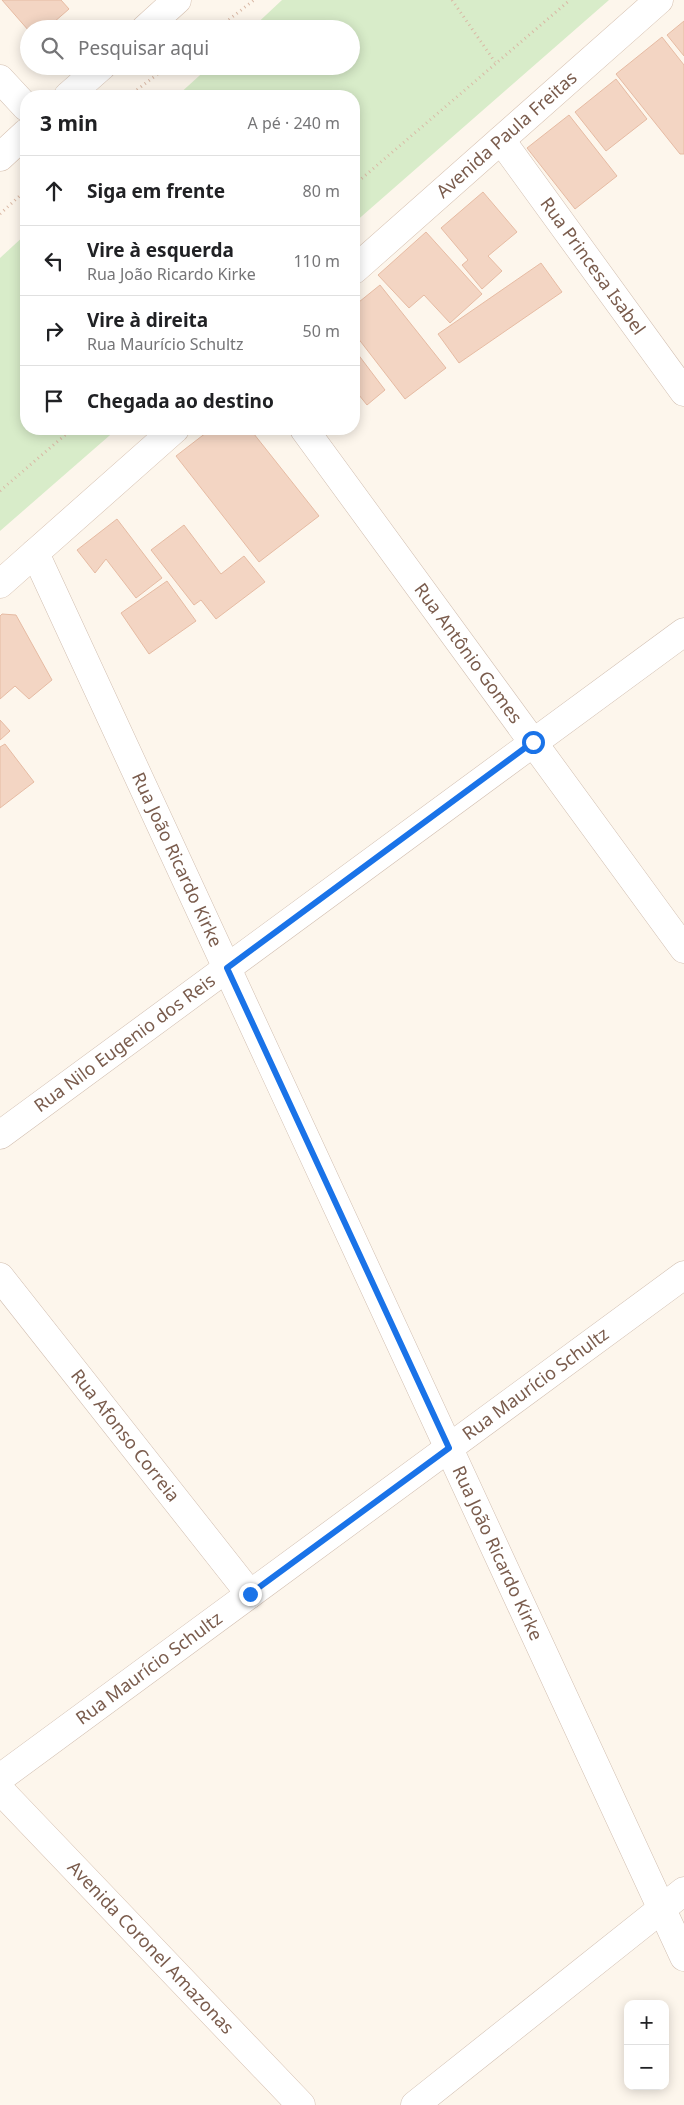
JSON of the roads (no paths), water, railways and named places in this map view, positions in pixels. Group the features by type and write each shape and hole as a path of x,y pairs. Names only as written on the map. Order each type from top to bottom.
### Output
{"street":[{"path":"155,20 177,0"},
{"name":"Avenida Paula Freitas","path":"360,265 659,0"},
{"path":"75,90 92,75"},
{"path":"0,79 20,101"},
{"path":"0,157 20,139"},
{"name":"Rua Princesa Isabel","path":"501,140 684,392"},
{"path":"0,584 168,435"},
{"name":"Rua Antônio Gomes","path":"308,435 684,949"},
{"name":"Rua João Ricardo Kirke","path":"35,553 684,1957"},
{"name":"Rua Nilo Eugenio dos Reis","path":"0,1135 684,632"},
{"name":"Rua Maurício Schultz","path":"0,1778 684,1275"},
{"name":"Rua Afonso Correia","path":"0,1278 250,1594"},
{"name":"Avenida Coronel Amazonas","path":"0,1790 301,2105"},
{"path":"416,2105 684,1891"}]}
